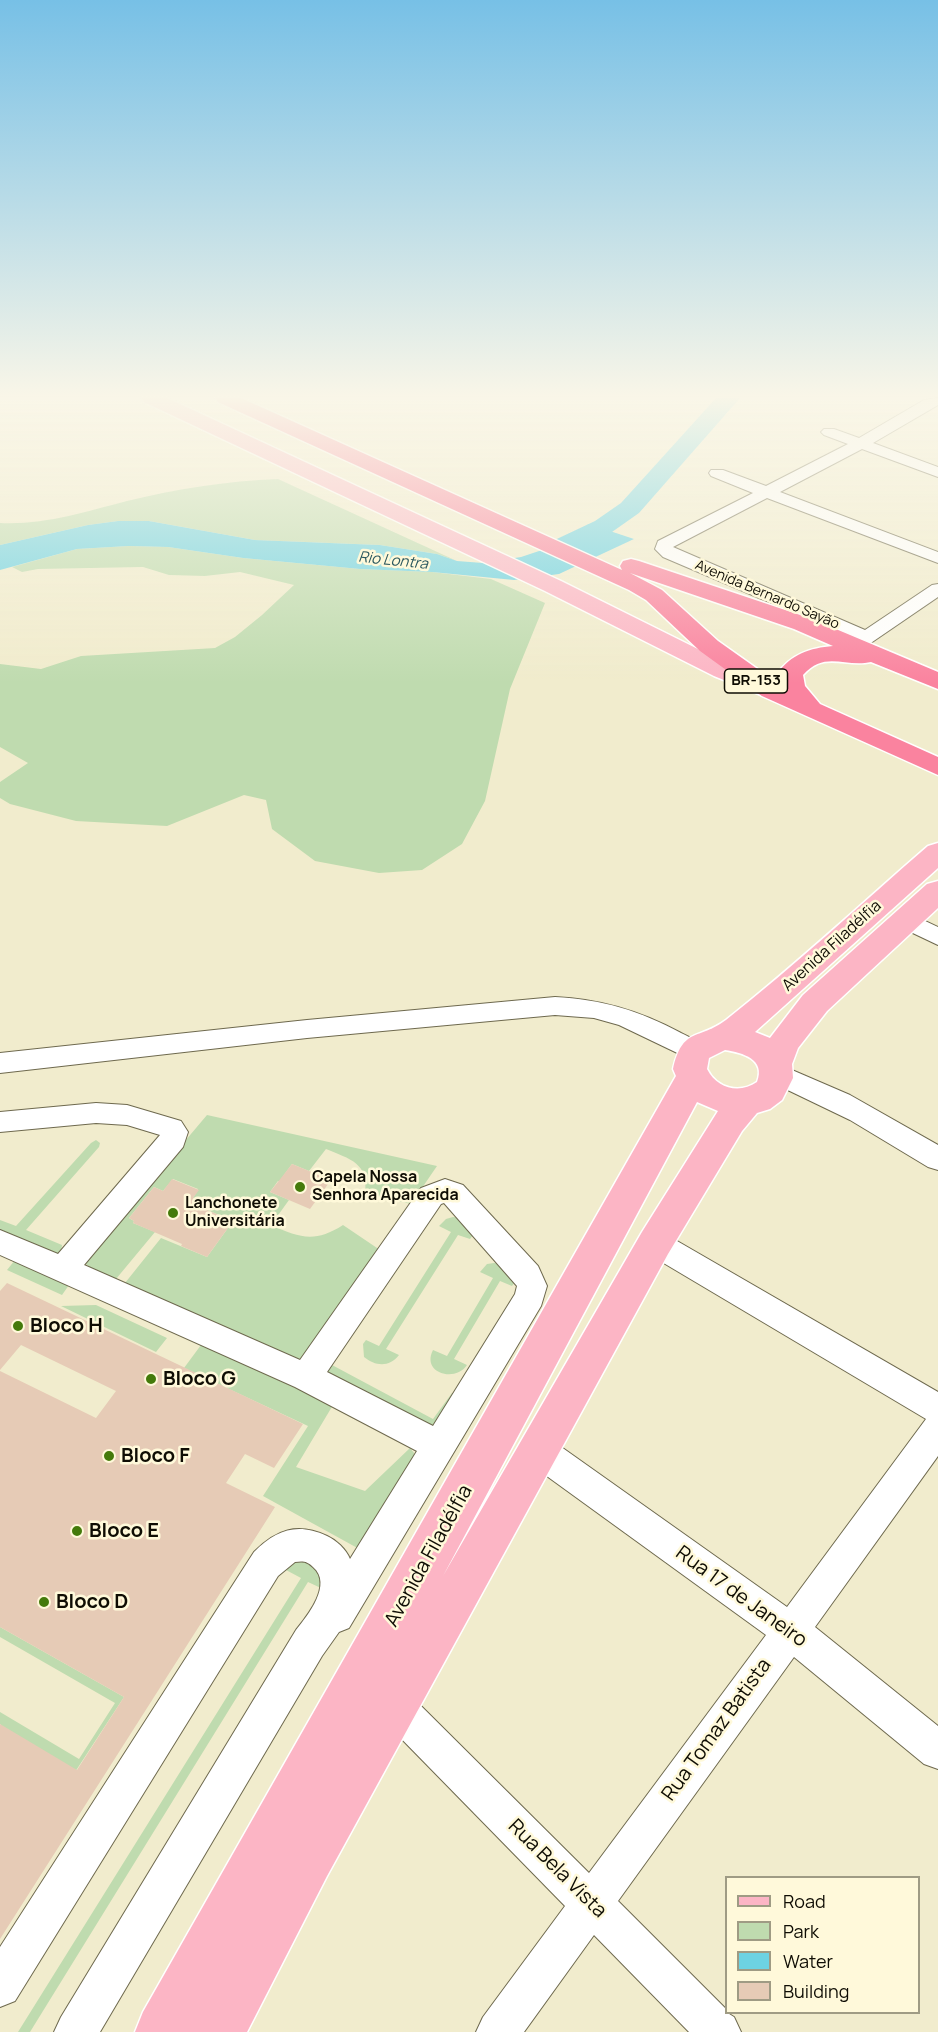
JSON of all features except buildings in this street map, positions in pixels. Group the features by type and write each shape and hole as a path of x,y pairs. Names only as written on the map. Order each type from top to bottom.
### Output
{"highway":[{"name":"BR-153","path":"447,493 541,533"},
{"name":"BR-153","path":"456,493 600,561 654,595 709,646 771,691 938,768"},
{"name":"BR-153","path":"600,561 657,576 861,641 891,662 938,681"},
{"path":"811,709 793,688 790,674 798,663 834,652 856,654 891,662"}],"main road":[{"path":"355,493 553,586 723,671 771,691"},
{"name":"Avenida Filadélfia","path":"725,1038 763,1008 938,852"},
{"name":"Avenida Filadélfia","path":"217,2032 309,1858 538,1450 655,1243 729,1122 767,1080 783,1044 815,1003 938,891"},
{"path":"725,1038 738,1038 761,1047 767,1080 721,1099 699,1086 694,1065 702,1045 725,1038"},
{"name":"Avenida Filadélfia","path":"163,2032 428,1559 694,1065"}],"street":[{"name":"Avenida Bernardo Sayão","path":"763,493 668,542 664,549 861,641"},
{"path":"772,493 938,558"},
{"path":"861,641 938,589"},
{"path":"906,920 938,937"},
{"path":"0,1063 307,1029 555,1006 585,1006 612,1012 664,1034 694,1065"},
{"path":"767,1080 840,1101 938,1159"},
{"path":"0,1122 96,1113 128,1115 171,1128 174,1132 172,1139 62,1270"},
{"path":"76,2032 309,1643 323,1626 340,1612 530,1297 532,1286 527,1275 453,1193 445,1190 431,1196 306,1377"},
{"path":"0,1242 306,1377 439,1446"},
{"path":"655,1243 938,1409"},
{"name":"Rua Tomaz Batista","path":"498,2032 789,1630 938,1430"},
{"name":"Rua 17 de Janeiro","path":"538,1450 789,1630 938,1750"},
{"path":"0,1986 266,1564 276,1553 290,1545 316,1546 336,1566 337,1598 323,1626"},
{"name":"Rua Bela Vista","path":"395,1706 719,2032"}],"green space":[{"path":"165,493 308,493 457,561 437,554 380,545 255,540 149,521 118,521 88,525 0,545 0,523 49,520"},
{"path":"129,546 168,547 243,558 360,569 432,572 491,579 545,603 510,689 485,801 462,844 422,870 379,873 315,861 272,829 266,800 244,795 167,826 76,821 10,804 0,798 0,782 28,763 0,747 0,664 41,669 81,656 215,648 235,637 294,585 240,572 205,576 169,575 143,567 38,569 22,572 12,567 77,549"},
{"path":"207,1115 437,1166 411,1204 365,1193 364,1175 361,1169 350,1159 326,1149 309,1171 292,1164 284,1175 283,1182 278,1181 270,1192 289,1200 271,1225 307,1237 333,1231 343,1225 380,1250 304,1358 298,1359 125,1283 161,1238 207,1257 233,1221 200,1207 203,1202 193,1198 198,1189 173,1179 163,1191 154,1187 129,1218 134,1221 133,1223 155,1232 116,1279 86,1264 87,1257"},
{"path":"96,1140 100,1143 99,1147 26,1230 62,1245 61,1252 57,1254 0,1230 0,1220 16,1226"},
{"path":"460,1218 473,1235 470,1239 458,1235 386,1349 399,1355 386,1364 377,1364 368,1360 364,1357 363,1344 366,1340 379,1346 451,1232 439,1226 446,1219"},
{"path":"15,1260 69,1285 62,1295 7,1270"},
{"path":"487,1264 501,1264 515,1282 512,1286 500,1281 454,1359 467,1365 455,1373 441,1373 435,1370 431,1358 433,1350 447,1356 493,1278 480,1272"},
{"path":"96,1305 167,1338 156,1352 61,1306"},
{"path":"201,1345 333,1405 296,1467 365,1491 410,1448 414,1453 415,1459 361,1550 263,1496 308,1426 184,1368"},
{"path":"332,1365 433,1419 452,1393 458,1396 435,1429 322,1372"},
{"path":"296,1559 319,1562 323,1589 308,1582 30,2032 18,2032 301,1578 286,1570"},
{"path":"0,1627 124,1697 60,1795 0,1724 0,1712 79,1759 115,1703 0,1637"}],"water":[{"path":"118,521 149,521 255,540 380,545 437,554 457,561 483,563 521,557 542,550 589,524 634,539 559,574 514,580 432,572 360,569 243,558 168,547 129,546 77,549 0,570 0,545 88,525"}],"waterway":[{"name":"Rio Lontra","path":"553,550 622,515 645,493"}],"place":[{"name":"Capela Nossa Senhora Aparecida","path":"300,1187"},
{"name":"Lanchonete Universitária","path":"173,1213"},
{"name":"Bloco H","path":"18,1326"},
{"name":"Bloco G","path":"151,1379"},
{"name":"Bloco F","path":"109,1456"},
{"name":"Bloco E","path":"77,1531"},
{"name":"Bloco D","path":"44,1602"}]}
